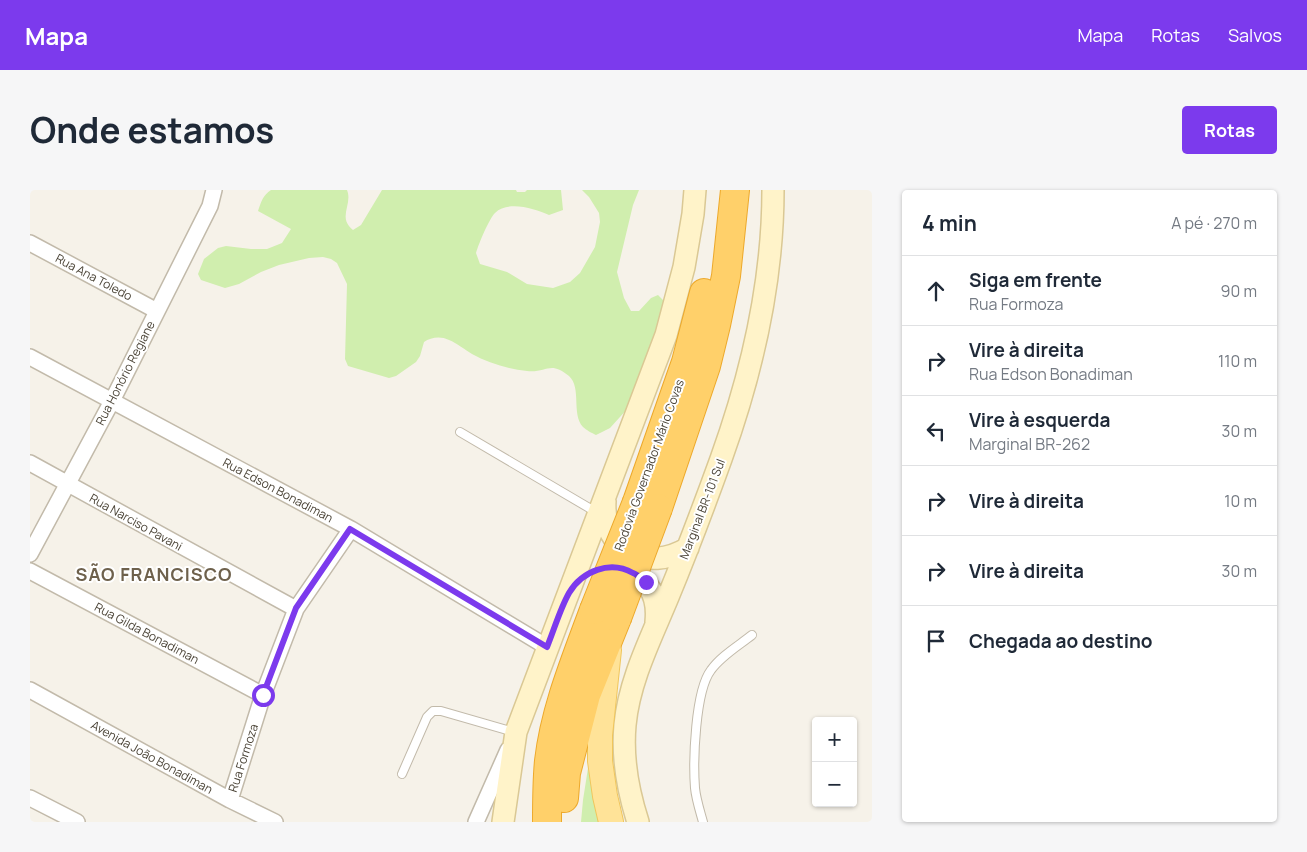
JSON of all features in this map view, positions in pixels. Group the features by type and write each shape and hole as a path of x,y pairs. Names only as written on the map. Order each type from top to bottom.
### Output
{"highway":[{"name":"Rodovia Governador Mário Covas","path":"551,822 549,760 557,719 574,663 607,622 647,505 698,321 709,268 717,190"},
{"name":"Rodovia Governador Mário Covas","path":"647,505 706,366 726,276 735,190"}],"main road":[{"path":"490,822 505,812 516,732 666,334 684,267 693,214 694,190"},
{"name":"Marginal BR-101 Sul","path":"638,822 632,803 624,758 625,724 636,677 722,458 747,377 765,298 771,250 773,190"},
{"path":"602,506 608,527 615,540 626,550 639,557 654,559 672,556 688,548"},
{"path":"569,593 578,581 590,572 605,567 620,568 634,573 646,582 650,588 654,595 657,610 656,624"},
{"path":"607,622 600,761 611,822"}],"street":[{"name":"Rua Honório Regiane","path":"30,554 112,402 210,206 214,190"},
{"name":"Rua Ana Toledo","path":"30,243 157,311"},
{"name":"Rua Edson Bonadiman","path":"30,357 350,529 547,647"},
{"name":"Rua Narciso Pavani","path":"30,463 296,608"},
{"name":"Rua Formoza","path":"230,800 263,695 296,608 350,529"},
{"name":"Rua Gilda Bonadiman","path":"30,571 263,695"},
{"name":"Avenida João Bonadiman","path":"30,690 230,800 275,822"},
{"path":"476,822 516,732"},
{"path":"30,798 77,822"}],"lane":[{"path":"460,432 602,506"},
{"path":"703,822 695,790 695,746 702,690 710,671 724,656 752,636"},
{"path":"402,774 427,717 433,711 441,711 516,732"}],"green space":[{"path":"271,190 347,190 346,220 353,230 361,225 382,190 516,190 517,192 525,192 527,190 561,190 563,210 549,215 529,208 514,206 500,209 495,213 487,226 476,253 480,264 507,272 527,284 553,288 570,282 580,273 595,247 600,222 599,213 582,190 639,190 633,205 617,272 624,298 631,311 639,311 651,298 658,295 664,301 662,318 629,407 610,428 596,435 584,428 579,422 575,387 573,381 563,371 548,368 527,371 505,367 478,357 443,338 433,338 424,342 416,362 396,376 389,378 348,366 345,359 347,284 337,263 331,259 323,257 309,258 279,265 239,284 225,288 201,280 198,274 204,259 218,248 226,246 267,249 282,243 291,229 258,211 264,196"},
{"path":"588,768 600,822 581,822"}],"district":[{"name":"SÃO FRANCISCO","path":"154,574"}],"route":[{"path":"263,695 296,608 350,529 547,647 569,593 578,581 590,572 605,567 620,568 634,573 646,582"}]}
